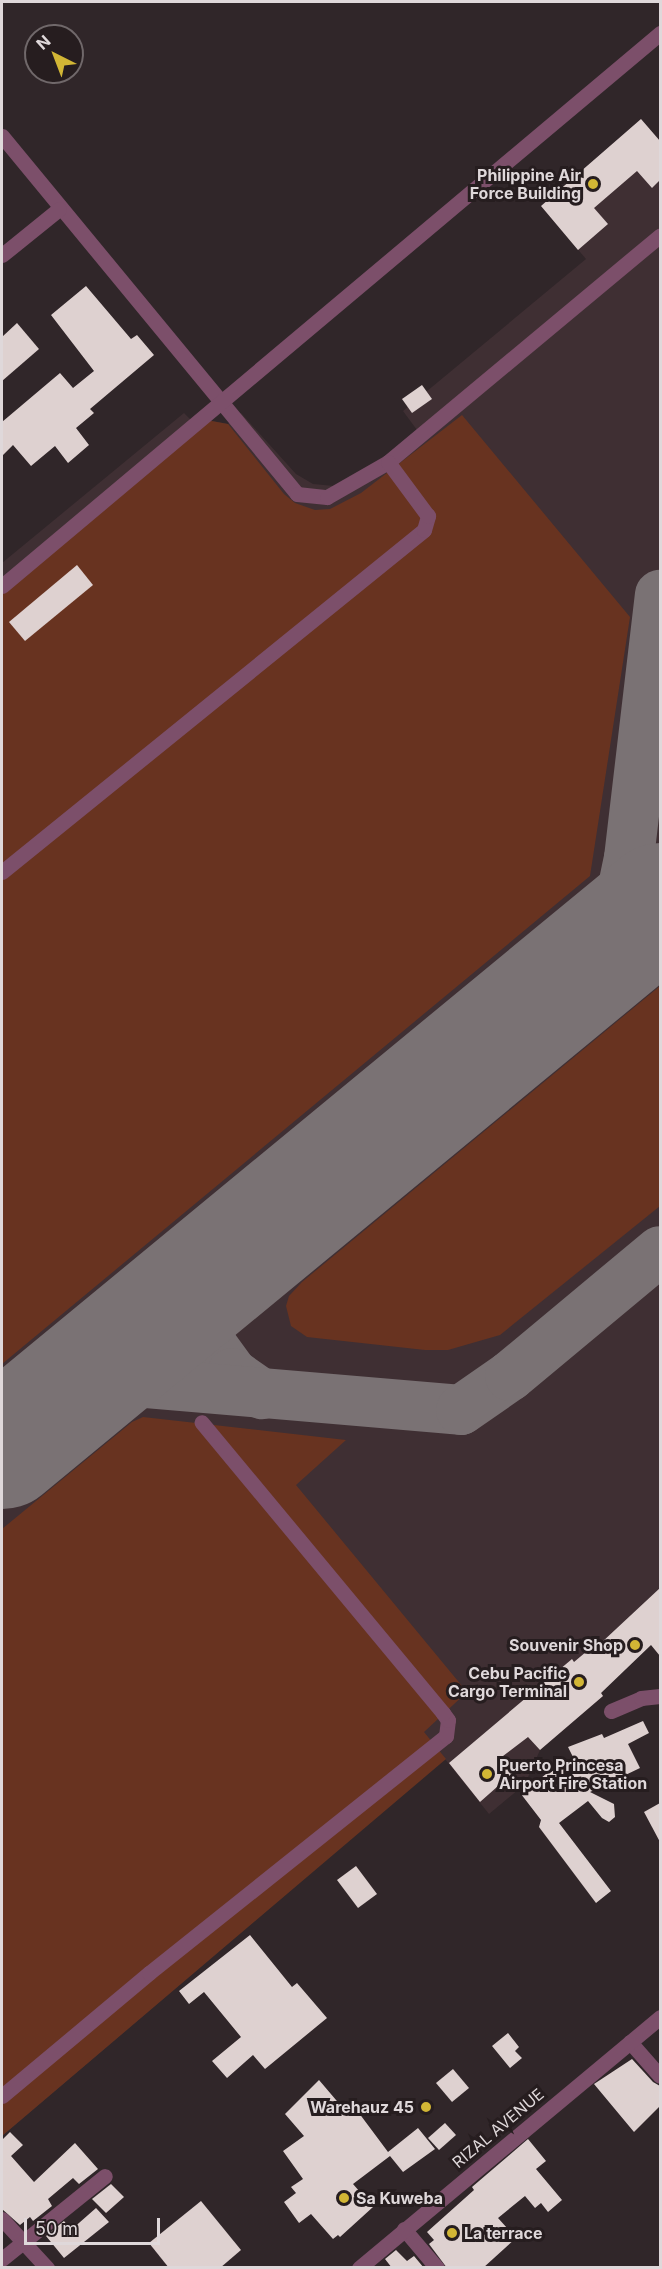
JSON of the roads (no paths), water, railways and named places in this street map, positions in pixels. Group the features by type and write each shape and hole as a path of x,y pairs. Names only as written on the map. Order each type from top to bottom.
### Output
{"street":[{"path":"2,586 217,401 660,33"},
{"path":"2,136 217,401 297,494 327,497 388,462 660,235"},
{"path":"2,255 59,209"},
{"path":"2,872 424,530 428,516 388,462"},
{"path":"2,2096 149,1972 446,1736 447,1720 443,1713 201,1422"},
{"path":"611,1711 640,1698 660,1696"},
{"name":"RIZAL AVENUE","path":"359,2268 660,2017"},
{"path":"630,2042 660,2076"},
{"path":"2,2259 105,2176"},
{"path":"2,2219 47,2268"},
{"path":"404,2229 437,2268"}],"place":[{"name":"Philippine Air Force Building","path":"593,184"},
{"name":"Souvenir Shop","path":"635,1645"},
{"name":"Cebu Pacific Cargo Terminal","path":"579,1682"},
{"name":"Puerto Princesa Airport Fire Station","path":"487,1774"},
{"name":"Warehauz 45","path":"426,2107"},
{"name":"Sa Kuweba","path":"344,2198"},
{"name":"La terrace","path":"452,2233"}]}
